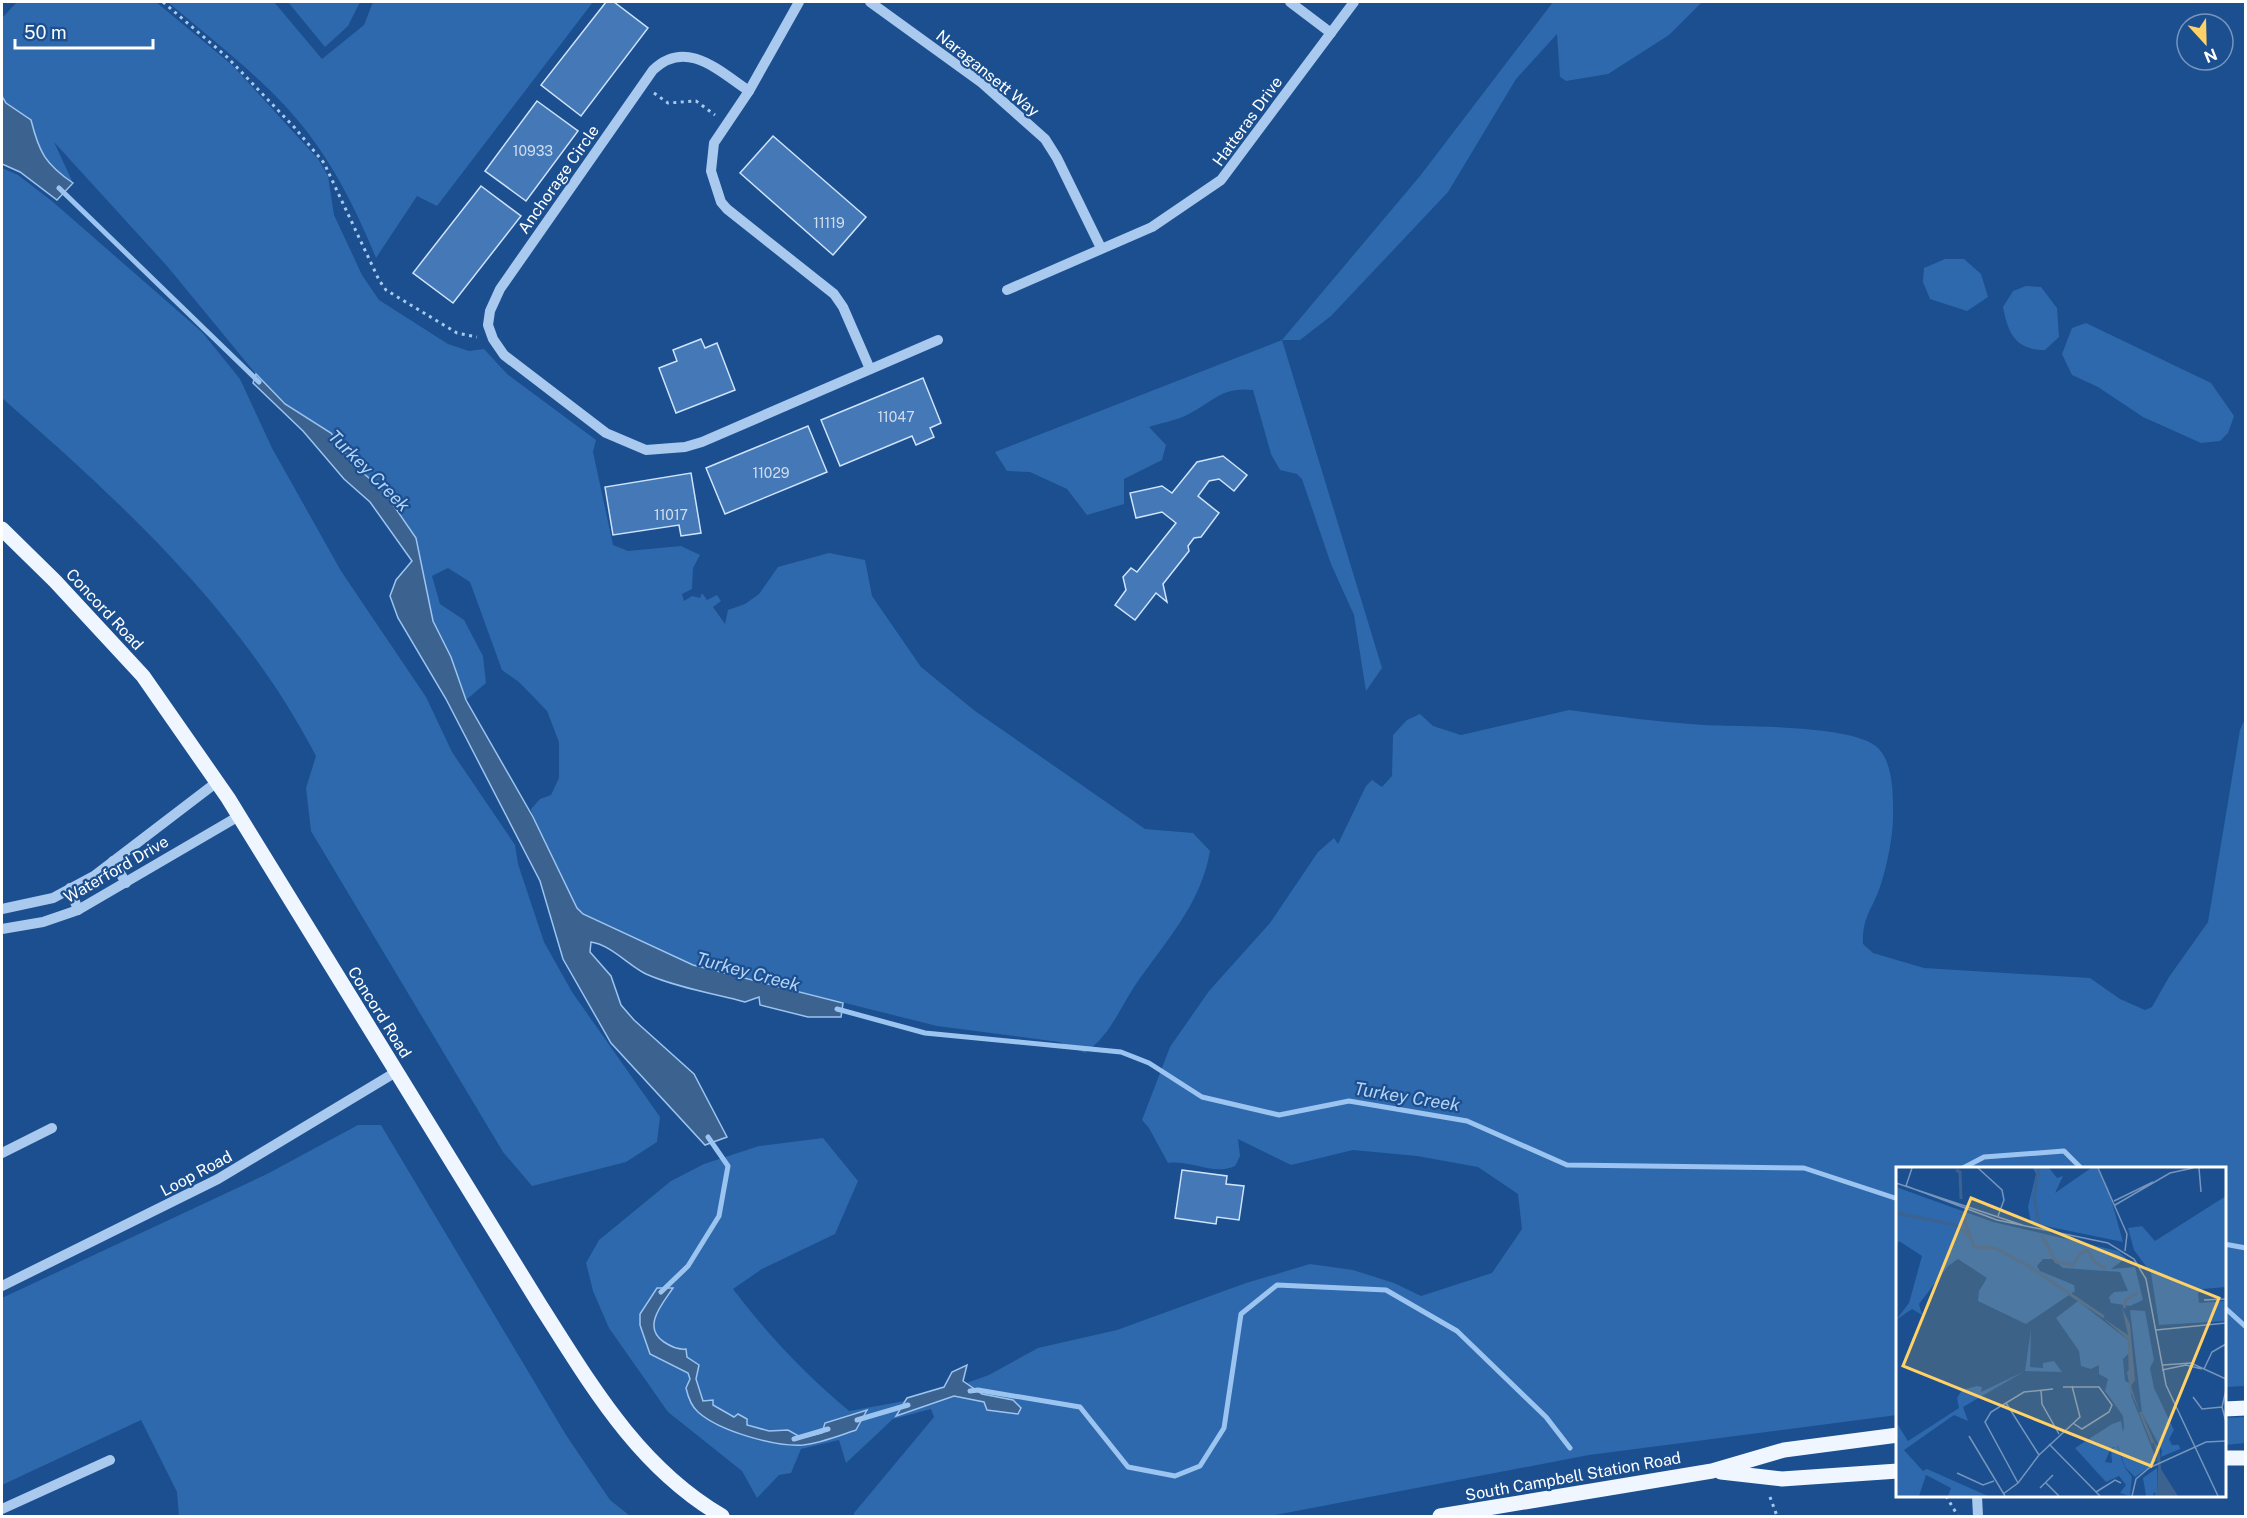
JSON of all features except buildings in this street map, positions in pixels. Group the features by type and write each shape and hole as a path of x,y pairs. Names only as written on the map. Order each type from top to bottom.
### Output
{"main road":[{"name":"Concord Road","path":"2,529 55,581 143,676 217,782 540,1305 590,1384 628,1438 659,1470 722,1516"},
{"path":"2226,1409 2246,1408"},
{"name":"South Campbell Station Road","path":"1440,1516 1712,1471 1784,1450 1896,1435"},
{"path":"2226,1458 2246,1458"},
{"name":"South Campbell Station Road","path":"1712,1471 1782,1479 1896,1471"}],"street":[{"path":"798,2 749,91 714,143 711,158 714,185 721,202 834,294 843,307 870,369"},
{"name":"Naragansett Way","path":"870,2 982,83 1046,139 1101,248"},
{"path":"1290,2 1331,33"},
{"name":"Hatteras Drive","path":"1007,290 1152,227 1221,180 1354,2"},
{"name":"Anchorage Circle","path":"490,334 488,325 490,311 500,289 660,62 679,55 693,57 749,91"},
{"path":"490,334 504,355 606,433 646,450 685,447 702,442 938,340"},
{"name":"Waterford Drive","path":"2,909 53,898 94,876 217,782"},
{"name":"Waterford Drive","path":"2,929 43,922 78,910 239,816"},
{"path":"113,861 126,883"},
{"path":"70,888 78,910"},
{"name":"Loop Road","path":"2,1286 218,1179 396,1072"},
{"path":"2,1153 51,1128"},
{"path":"2,1509 110,1460"},
{"path":"1977,1497 1978,1516"}],"path":[{"path":"163,2 226,57 295,128 324,162 379,280 386,290 457,333 477,338 490,334"},
{"path":"652,92 668,103 696,101 727,123"},
{"path":"1770,1497 1777,1516"},
{"path":"1947,1497 1958,1516"}],"shaded area":[{"path":"17,2 156,2 232,65 318,159 328,176 334,215 362,275 379,300 448,344 469,351 484,349 507,374 596,440 593,452 613,545 628,551 681,546 700,555 693,568 692,589 682,594 684,601 692,596 700,598 702,593 707,600 717,595 721,601 713,607 725,624 728,610 745,604 759,594 778,567 829,553 865,560 872,596 921,667 975,711 1145,829 1193,833 1210,851 1199,889 1180,923 1134,987 1101,1039 1085,1053 1059,1042 937,1026 693,965 583,914 577,908 531,809 540,799 551,795 559,778 559,742 547,711 519,682 502,670 470,582 448,568 432,576 440,604 464,620 483,656 486,683 466,700 451,657 433,621 416,538 383,490 356,467 331,433 285,404 256,374 167,266 54,142 73,183 56,170 40,149 31,120 5,103 2,96 2,18"},
{"path":"168,2 274,2 322,59 364,25 373,2 593,2 437,206 417,196 376,258 342,185 301,124 284,104 246,68"},
{"path":"288,2 360,2 348,26 325,47"},
{"path":"1553,2 1702,2 1669,35 1608,74 1566,81 1560,77 1557,34 1516,79 1448,192 1331,316 1300,340 1282,340 1420,176"},
{"path":"2,96 6,103 31,120 44,156 56,170 73,183 57,200 20,172 2,164"},
{"path":"2,168 18,175 53,202 202,332 240,379 272,448 341,571 426,697 452,752 515,845 518,864 544,942 572,992 660,1117 657,1142 626,1162 532,1186 503,1152 311,831 306,788 316,756 286,704 253,654 216,608 135,520 2,398"},
{"path":"1945,259 1964,259 1981,274 1988,297 1967,311 1930,299 1923,282 1924,268"},
{"path":"2026,286 2041,287 2057,308 2059,337 2045,350 2026,347 2015,338 2007,325 2003,307 2013,291"},
{"path":"2086,323 2211,383 2234,416 2228,433 2220,441 2201,443 2143,417 2098,387 2072,375 2062,354 2072,328"},
{"path":"1282,340 1382,668 1366,691 1354,615 1331,564 1302,479 1297,474 1280,470 1271,454 1253,390 1242,389 1225,393 1185,416 1149,427 1166,445 1162,460 1124,479 1124,504 1087,515 1067,489 1030,472 1007,471 995,452"},
{"path":"256,374 285,404 331,433 356,467 383,490 416,538 433,621 451,657 466,700 533,817 577,908 583,914 693,965 843,1003 841,1017 808,1017 760,1005 759,997 745,1002 657,979 639,970 606,947 591,942 590,952 611,976 621,1005 634,1020 694,1074 727,1137 705,1145 611,1043 563,959 540,881 446,699 398,618 390,596 396,580 412,561 370,502 344,479 303,431 253,383"},
{"path":"1569,710 1687,724 1795,728 1865,740 1878,748 1887,763 1892,781 1893,817 1891,842 1885,868 1878,893 1866,919 1863,944 1873,953 1924,968 2090,978 2120,999 2145,1010 2152,1007 2169,977 2208,922 2240,730 2245,719 2245,1386 2226,1387 2226,1167 1896,1167 1896,1415 1589,1455 1270,1516 854,1516 854,1513 934,1417 931,1409 893,1419 846,1463 839,1440 801,1449 791,1473 779,1475 757,1498 742,1471 668,1412 609,1328 593,1291 586,1263 599,1240 671,1181 704,1164 759,1146 823,1138 858,1181 835,1234 762,1269 733,1289 788,1353 849,1411 927,1397 989,1375 1038,1348 1117,1330 1246,1283 1310,1264 1353,1270 1394,1283 1421,1296 1492,1273 1522,1229 1518,1194 1478,1167 1417,1156 1353,1150 1291,1165 1238,1139 1240,1156 1235,1166 1227,1169 1168,1163 1149,1128 1142,1120 1170,1047 1209,991 1270,923 1318,852 1334,838 1338,844 1366,786 1372,780 1382,787 1392,776 1393,735 1407,720 1420,714 1433,726 1461,735"},
{"path":"358,1125 381,1125 566,1435 610,1500 630,1516 179,1516 177,1492 141,1420 2,1485 2,1298 267,1174"},
{"path":"657,1288 673,1288 656,1315 654,1329 657,1336 666,1343 686,1349 687,1357 699,1365 696,1379 703,1401 713,1400 713,1405 734,1417 738,1414 747,1419 747,1425 769,1431 788,1430 802,1438 822,1433 825,1423 867,1410 856,1430 816,1443 791,1445 748,1436 707,1419 696,1410 690,1401 686,1388 690,1379 688,1373 650,1354 640,1325 640,1314"},
{"path":"967,1365 963,1381 982,1394 1013,1400 1021,1408 1018,1414 987,1410 984,1402 954,1396 896,1416 907,1398 944,1387 952,1372"},
{"path":"2245,1417 2245,1443 2226,1445 2226,1418"}],"waterway":[{"name":"Turkey Creek","path":"59,188 259,382"},
{"name":"Turkey Creek","path":"837,1009 925,1033 1121,1052 1149,1063 1202,1097 1279,1115 1349,1101 1467,1121 1567,1165 1804,1168 1896,1198"},
{"path":"661,1292 688,1266 719,1216 728,1166 708,1137"},
{"name":"Turkey Creek","path":"1965,1167 1984,1157 2064,1151 2080,1167"},
{"name":"Turkey Creek","path":"2226,1244 2246,1248"},
{"path":"970,1391 978,1390 1080,1407 1128,1467 1175,1476 1200,1466 1224,1428 1241,1314 1277,1285 1386,1290 1457,1331 1546,1417 1570,1448"},
{"path":"2226,1309 2246,1327"},
{"path":"857,1420 908,1405"},
{"path":"794,1439 828,1429"}]}
